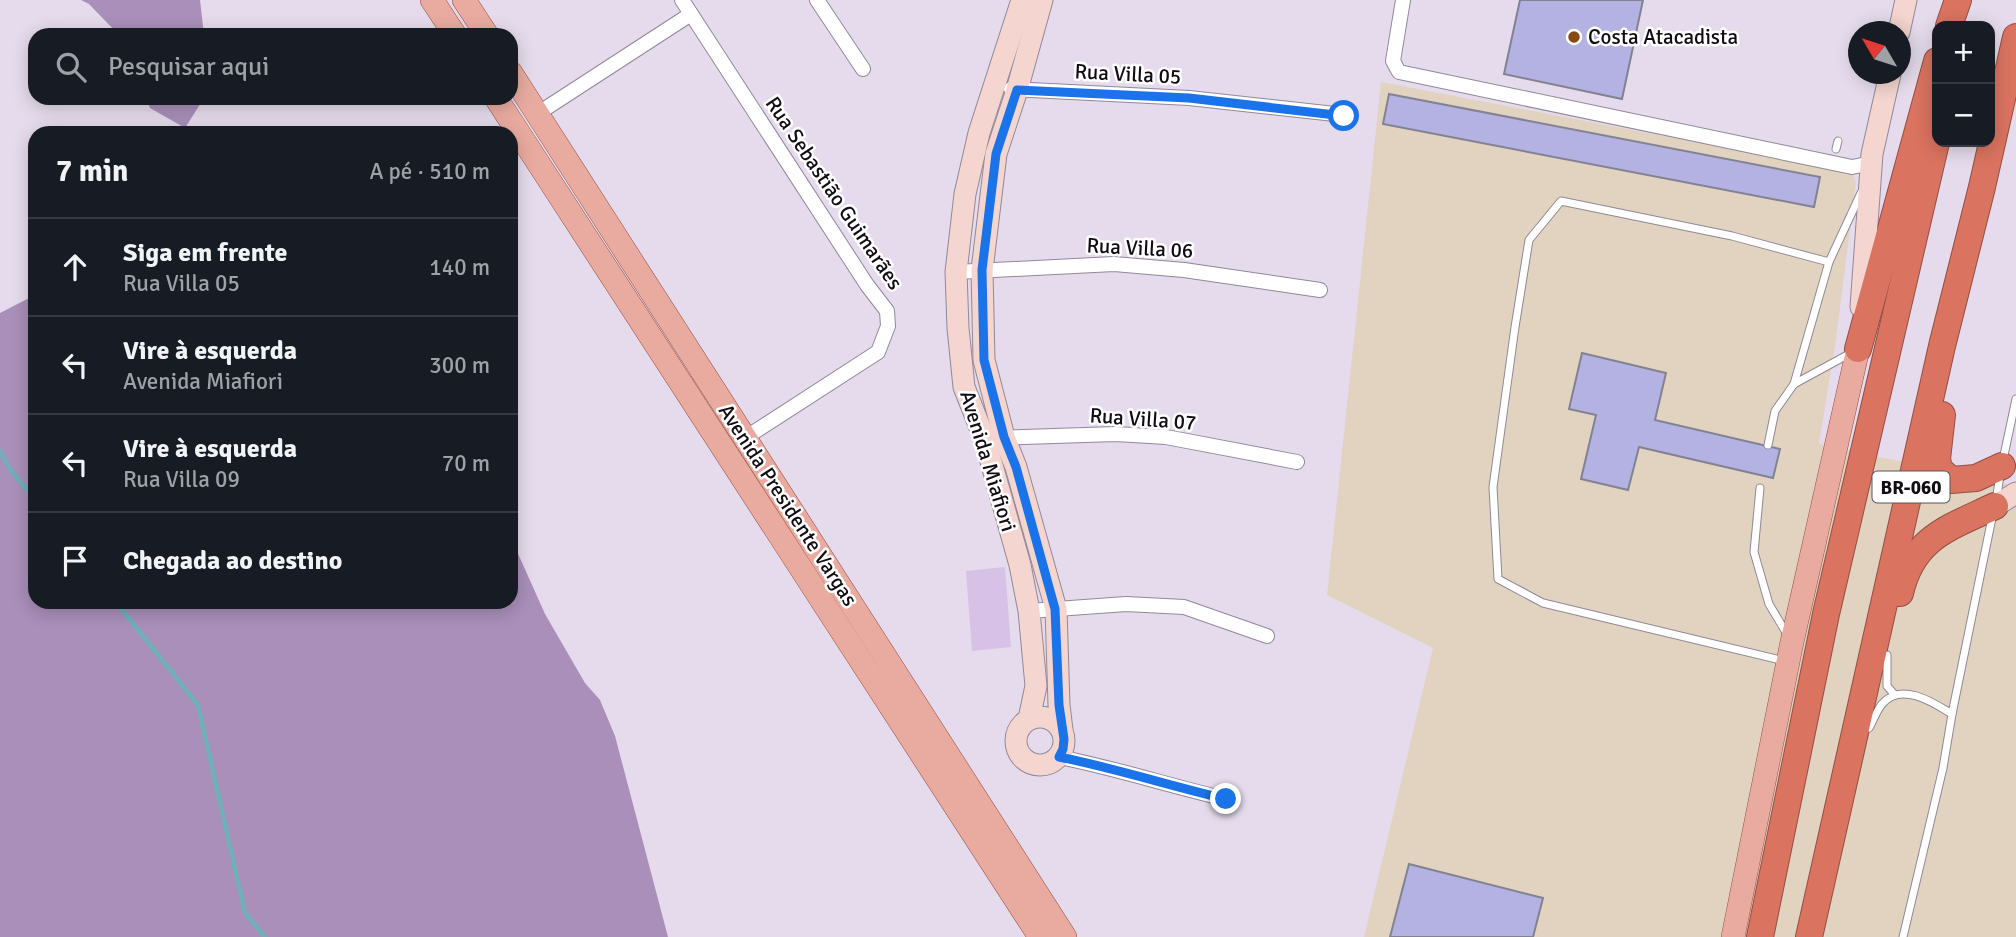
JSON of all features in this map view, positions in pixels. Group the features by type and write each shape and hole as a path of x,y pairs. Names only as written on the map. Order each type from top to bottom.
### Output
{"highway":[{"path":"1951,21 1958,0"},
{"path":"1965,21 1970,0"},
{"name":"BR-060","path":"1809,937 1939,359 2016,37"},
{"path":"1858,349 1932,79"},
{"name":"BR-060","path":"1760,937 1826,614 1935,147"},
{"path":"1982,187 1979,241 1948,376 1937,459 1939,469 1951,480 1976,478 2009,462"},
{"path":"1828,856 1846,829 1902,588 1913,560 1932,537 2005,499"}],"main road":[{"path":"432,0 450,28"},
{"path":"464,0 482,28"},
{"name":"Avenida Presidente Vargas","path":"518,84 745,438 880,671 1040,937"},
{"name":"Avenida Presidente Vargas","path":"501,105 515,126"},
{"name":"Avenida Presidente Vargas","path":"518,131 880,671 1065,937"},
{"path":"1733,937 1790,652 1858,349"}],"street":[{"name":"Rua Sebastião Guimarães","path":"682,0 867,285 887,311 888,326 878,352 745,438"},
{"path":"817,0 863,69"},
{"name":"Avenida Miafiori","path":"1022,0 979,134 965,194 956,272 958,328 964,387 994,439 1016,467 1055,609 1062,730"},
{"name":"Avenida Miafiori","path":"1029,719 1036,686 1029,611 994,439 984,360 982,270 996,154 1042,0"},
{"path":"1403,0 1392,61 1399,72 1852,167 1872,162"},
{"path":"1901,21 1906,0"},
{"path":"537,114 691,14"},
{"path":"1858,349 1872,162 1888,84"},
{"name":"Rua Villa 05","path":"993,88 1189,98 1344,116"},
{"name":"Rua Villa 06","path":"956,272 1114,264 1184,270 1320,290"},
{"name":"Rua Villa 07","path":"994,439 1116,434 1166,437 1297,462"},
{"path":"1029,611 1126,604 1184,607 1267,636"},
{"path":"1038,716 1048,718 1056,722 1062,730 1063,749 1059,757 1051,763 1032,764 1018,752 1017,733 1029,719 1038,716"},
{"path":"1059,757 1111,767 1157,782 1226,799"}],"lane":[{"path":"1768,445 1775,411 1794,384 1829,262 1872,162"},
{"path":"1790,652 1543,603 1498,579 1493,487 1530,240 1561,201 1732,236 1829,262"},
{"path":"1794,384 1858,349"},
{"path":"1903,937 1943,768 1952,714 2005,499 2016,399"},
{"path":"1760,488 1754,552 1769,604 1790,652"},
{"path":"1887,655 1887,686 1894,694"},
{"path":"1869,728 1882,704 1894,694 1905,693 1932,701 1952,714"}],"shaded area":[{"path":"81,0 200,0 203,28 112,28 89,4"},
{"path":"1381,82 1852,172 1856,183 1819,444 2016,486 2016,937 1364,937 1433,648 1327,595"},
{"path":"149,105 200,105 186,126 182,126"},
{"path":"28,299 28,609 518,609 518,554 545,614 585,683 600,700 615,736 668,937 0,937 0,313"},
{"path":"1005,567 1011,647 972,651 966,571"}],"building":[{"name":"Costa Atacadista","path":"1520,0 1643,0 1622,99 1504,74"},
{"path":"1389,94 1820,177 1814,207 1383,124"},
{"path":"1582,353 1666,373 1655,420 1780,449 1773,478 1639,447 1628,490 1581,479 1596,415 1569,409"},
{"path":"1409,864 1543,898 1533,937 1390,937"}],"waterway":[{"path":"0,451 28,491"},
{"path":"122,609 198,705 245,913 265,937"}],"place":[{"name":"Costa Atacadista","path":"1574,37"}],"route":[{"path":"1226,799 1157,782 1111,767 1059,757 1064,739 1059,705 1055,609 984,360 982,270 996,154 1017,90 1189,98 1344,116"}]}
